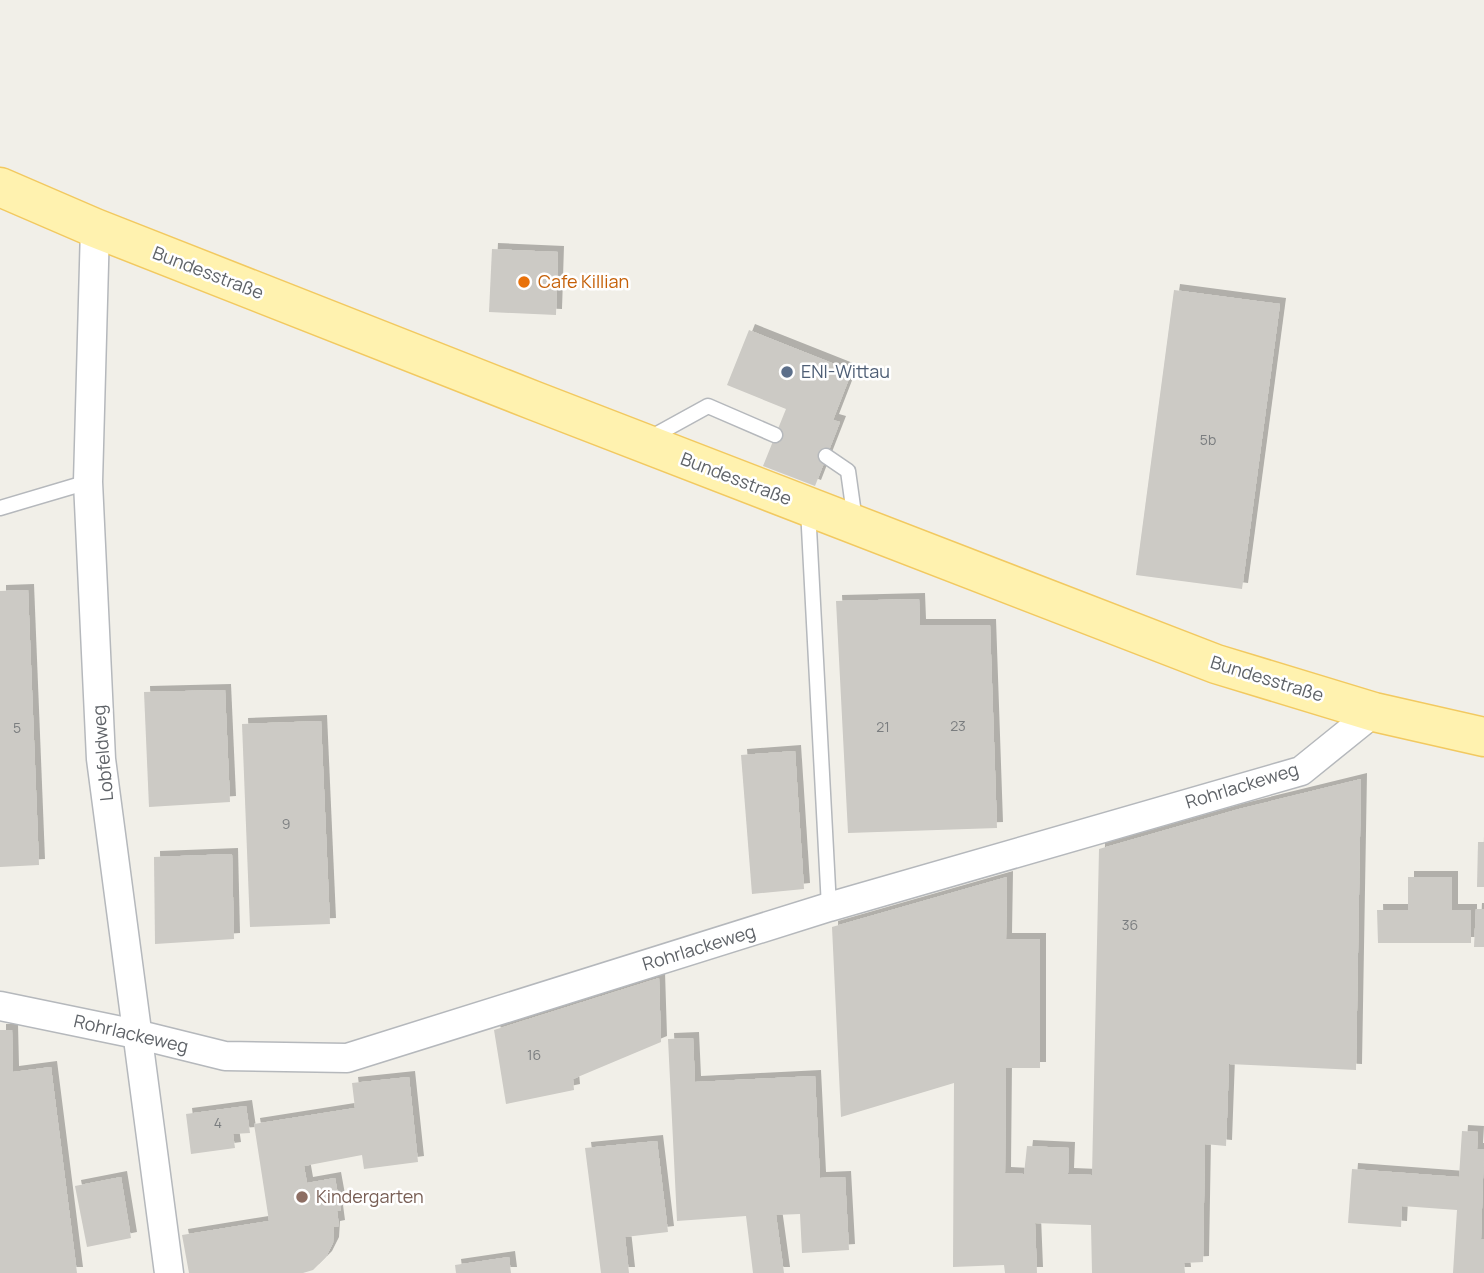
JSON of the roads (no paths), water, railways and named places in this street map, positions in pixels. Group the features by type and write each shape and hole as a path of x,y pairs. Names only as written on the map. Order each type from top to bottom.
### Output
{"main road":[{"name":"Bundesstraße","path":"0,187 95,228 808,508 1216,664 1374,712 1484,737"}],"street":[{"name":"Lobfeldweg","path":"95,228 89,482 101,759 169,1273"},
{"name":"Rohrlackeweg","path":"0,1006 136,1034 225,1056 348,1058 829,907 1301,771 1374,712"}],"lane":[{"path":"641,442 708,406 775,435"},
{"path":"826,456 848,471 856,526"},
{"path":"0,508 89,482"},
{"path":"808,508 829,907"}],"place":[{"name":"Cafe Killian","path":"524,282"},
{"name":"ENI-Wittau","path":"787,372"},
{"name":"Kindergarten","path":"302,1197"}]}
